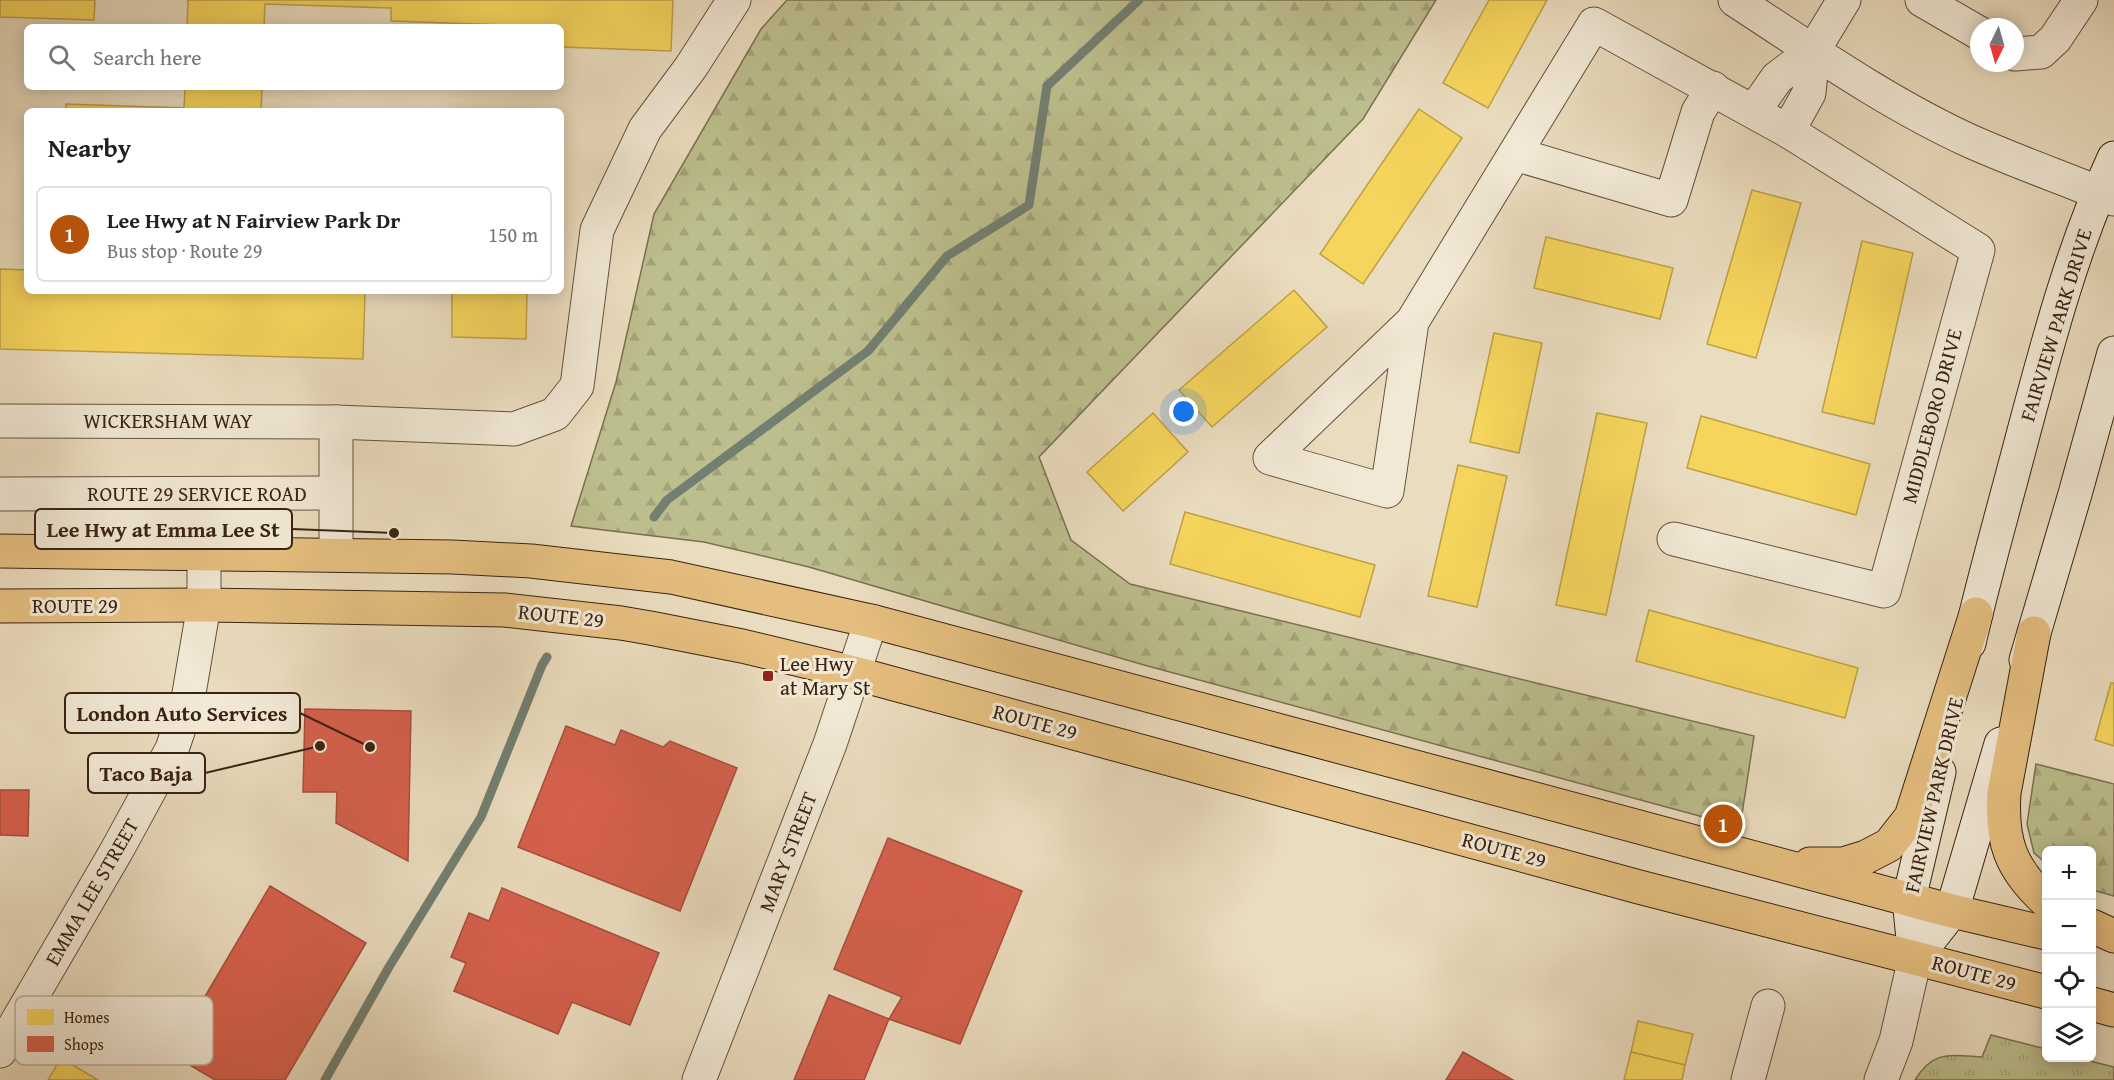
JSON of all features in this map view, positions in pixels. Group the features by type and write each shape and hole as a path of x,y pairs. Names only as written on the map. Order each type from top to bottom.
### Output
{"main road":[{"path":"0,551 452,557 599,568 671,577 870,621 1763,861 1952,911 2042,932"},
{"name":"ROUTE 29","path":"0,606 204,605 505,610 640,626 742,646 854,673 1628,884 2042,991"},
{"path":"1763,861 1815,865 1843,864 1866,857 1889,845 1911,817 1976,614"},
{"path":"2034,633 2004,793 2002,818 2006,843 2015,865 2045,900"},
{"path":"2096,929 2114,936"},
{"path":"2096,945 2114,949"},
{"path":"2096,1005 2114,1010"}],"street":[{"name":"WICKERSHAM WAY","path":"0,421 336,422 514,429 555,414 578,386 597,230 645,129 691,67 734,0"},
{"path":"1735,0 1918,115 1959,136 2106,196"},
{"path":"1754,111 1777,78 1813,51 1844,0"},
{"path":"1922,0 1970,28"},
{"path":"2024,53 2041,52 2055,39 2081,0"},
{"path":"1412,322 1387,491 1270,458 1412,322 1594,24 1788,131 1809,93 1813,51"},
{"path":"1515,154 1671,200 1698,112 1713,88"},
{"name":"MIDDLEBORO DRIVE","path":"1674,538 1884,591 1978,250 1788,131"},
{"name":"FAIRVIEW PARK DRIVE","path":"1915,958 1909,899 1976,614 2044,356 2070,270 2106,196 2114,158"},
{"name":"FAIRVIEW PARK DRIVE","path":"1915,958 1952,911 2114,353"},
{"path":"334,493 336,422"},
{"name":"ROUTE 29 SERVICE ROAD","path":"0,494 334,493 336,554"},
{"name":"EMMA LEE STREET","path":"32,996 172,749 187,705 204,605 204,553"},
{"name":"MARY STREET","path":"699,1080 824,761 870,621"},
{"path":"1881,1080 1896,1041 1915,958"},
{"path":"1748,1080 1768,1006"},
{"name":"EMMA LEE STREET","path":"0,1052 15,1026"}],"green space":[{"path":"787,0 1436,0 1363,119 1039,457 1071,540 1130,584 1754,736 1740,827 1144,665 809,567 704,542 571,526 616,382 654,214 761,29"},
{"path":"2036,764 2114,784 2114,896 2096,891 2096,846 2042,846 2042,860 2034,853 2027,824"},
{"path":"1991,1035 2042,1048 2042,1062 2094,1062 2114,1067 2114,1080 1915,1080 1929,1063 1943,1056 1982,1057"}],"building: Homes":[{"path":"0,0 95,0 94,20 0,17"},
{"path":"188,0 673,0 671,51 564,47 564,24 391,21 391,8 265,4 264,24 187,24"},
{"path":"1489,0 1547,0 1488,108 1443,83"},
{"path":"185,90 262,90 261,108 184,108"},
{"path":"66,104 184,108 66,108"},
{"path":"1419,109 1462,138 1363,284 1320,254"},
{"path":"1752,190 1801,203 1756,358 1707,344"},
{"path":"1546,237 1673,268 1660,319 1534,288"},
{"path":"1862,241 1913,253 1874,424 1822,412"},
{"path":"0,269 24,270 24,294 365,294 363,359 0,349"},
{"path":"1294,290 1327,327 1212,427 1179,390"},
{"path":"452,294 527,294 526,339 452,337"},
{"path":"1494,333 1542,343 1519,453 1470,442"},
{"path":"1153,413 1188,452 1123,511 1087,472"},
{"path":"1597,413 1647,423 1606,615 1556,605"},
{"path":"1701,416 1870,464 1856,515 1687,468"},
{"path":"1458,465 1507,476 1477,607 1428,596"},
{"path":"1185,512 1375,565 1360,617 1170,564"},
{"path":"1649,610 1858,668 1845,718 1636,661"},
{"path":"2111,683 2114,683 2114,746 2095,740"},
{"path":"1638,1021 1693,1034 1685,1065 1631,1052"},
{"path":"1631,1052 1685,1065 1682,1080 1624,1080"},
{"path":"57,1065 73,1065 98,1080 48,1080"}],"building: Shops":[{"path":"305,709 411,711 408,861 336,823 337,792 303,792"},
{"path":"566,726 615,745 621,730 663,747 670,741 737,768 680,911 518,847"},
{"path":"0,790 29,790 28,836 0,835"},
{"path":"888,838 1022,891 960,1044 889,1019 902,997 834,969"},
{"path":"270,886 366,943 285,1080 215,1080 190,1065 213,1065 213,996 205,996"},
{"path":"502,888 659,953 630,1025 572,1002 558,1034 454,991 466,963 451,957 469,913 489,921"},
{"path":"829,995 889,1019 864,1080 794,1080"},
{"path":"1463,1052 1513,1080 1446,1080"}],"waterway":[{"path":"654,517 667,500 868,351 947,256 1029,205 1047,86 1139,0"},
{"path":"325,1080 389,967 481,817 547,657"}],"place":[{"name":"Lee Hwy at Emma Lee St","path":"394,533"},
{"name":"Lee Hwy at Mary St","path":"768,676"},
{"name":"Taco Baja","path":"320,746"},
{"name":"London Auto Services","path":"370,747"},
{"name":"Lee Hwy at N Fairview Park Dr","path":"1723,824"}]}
